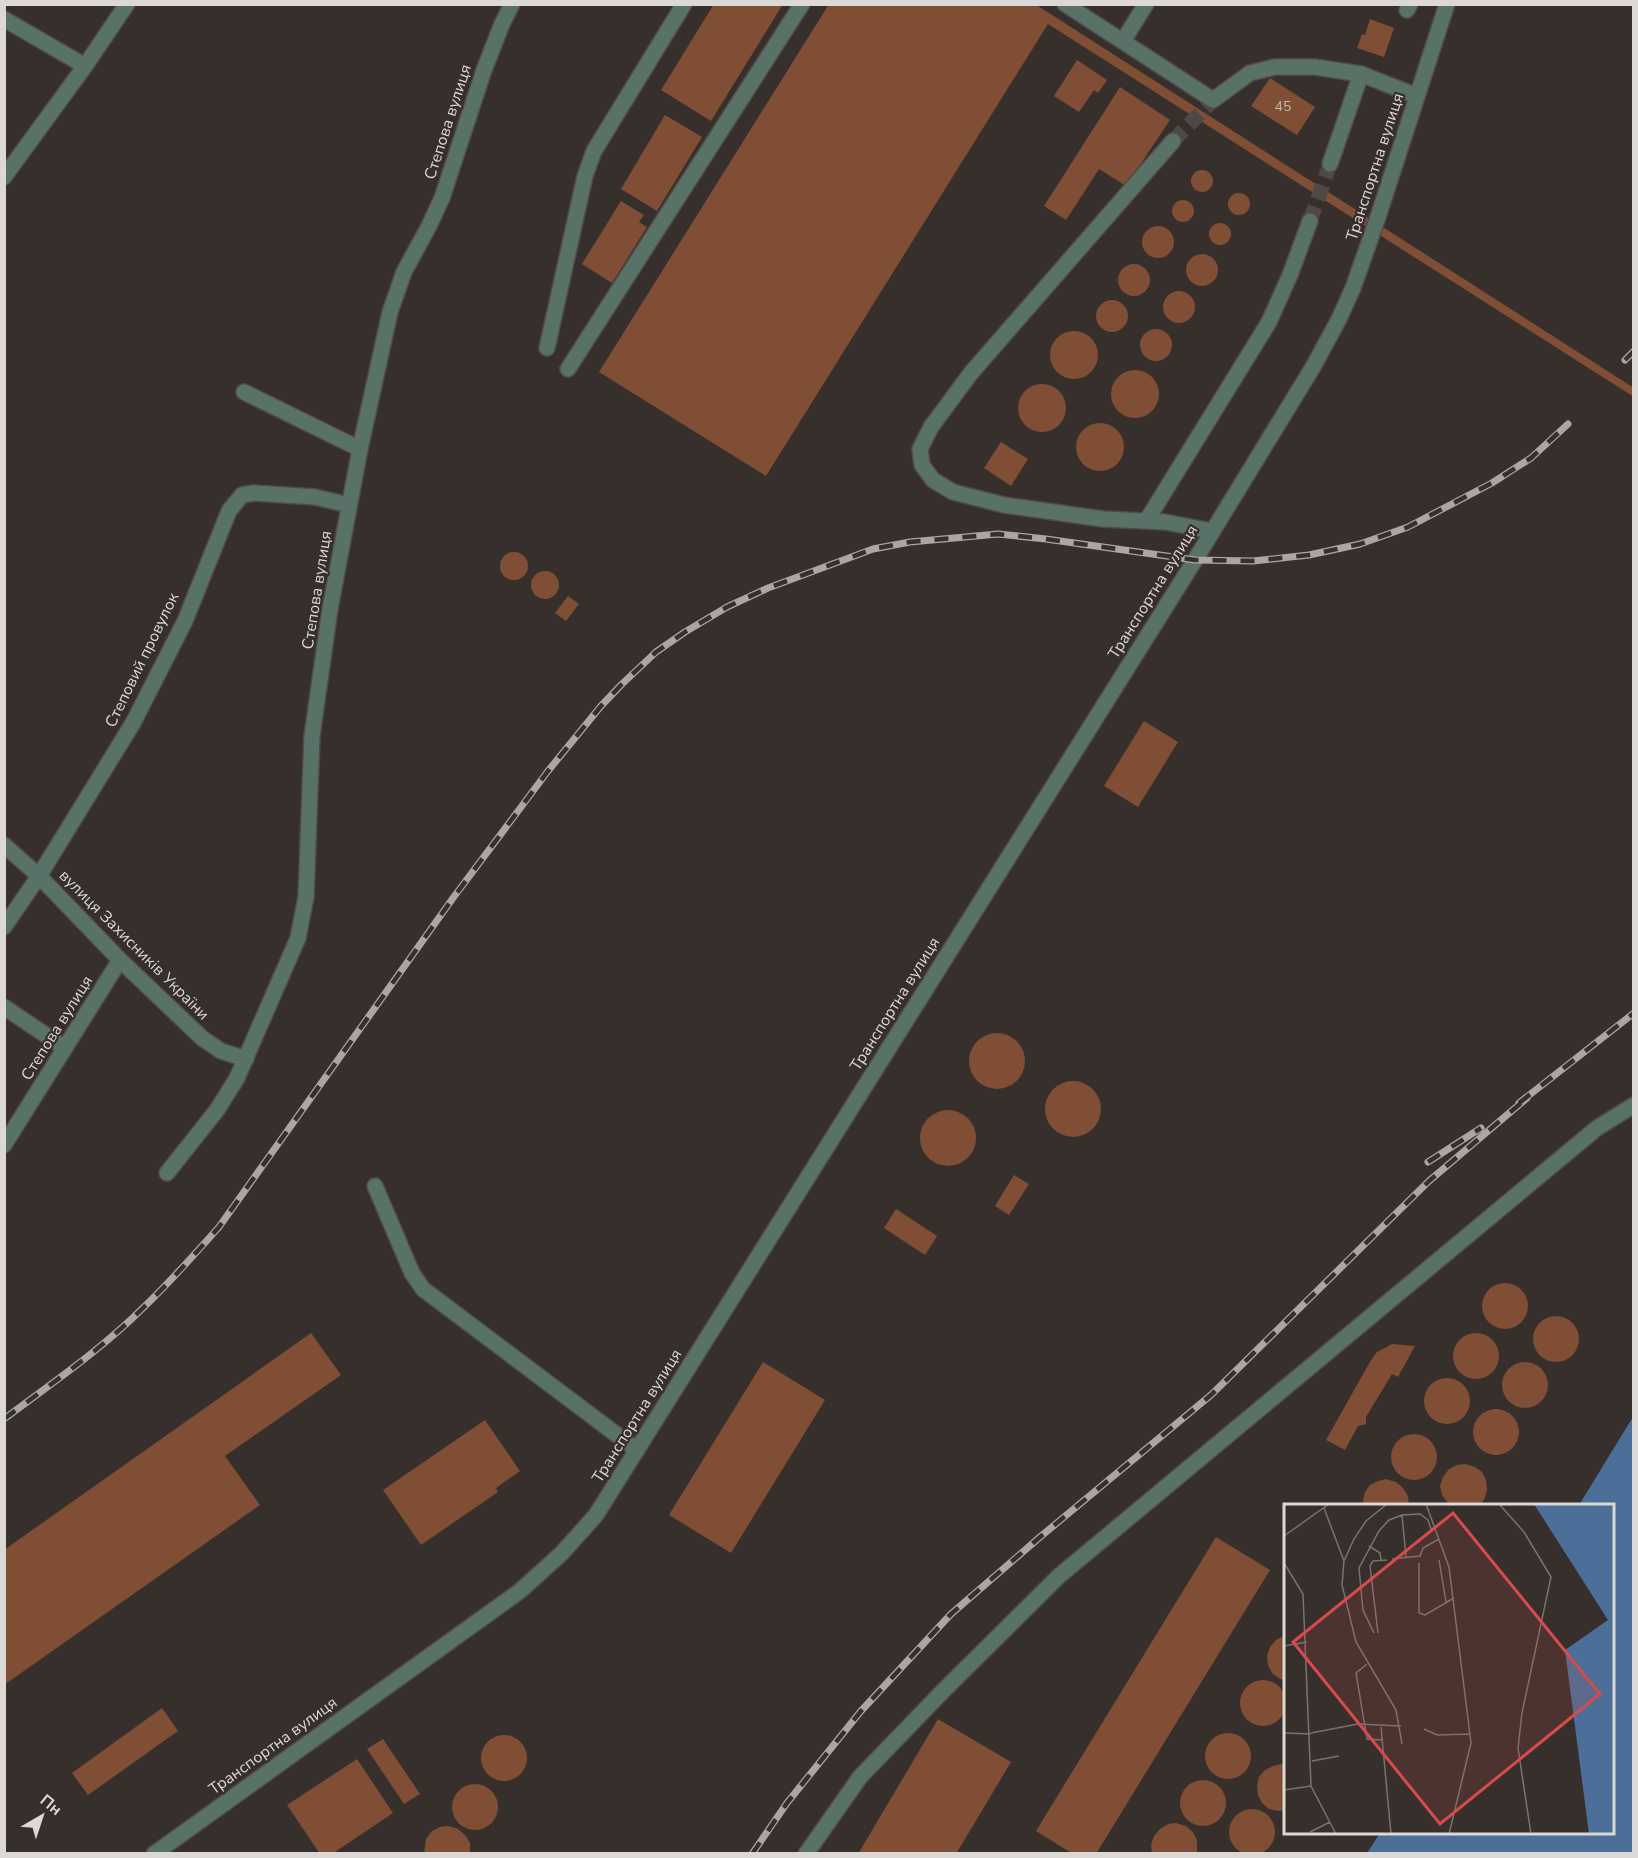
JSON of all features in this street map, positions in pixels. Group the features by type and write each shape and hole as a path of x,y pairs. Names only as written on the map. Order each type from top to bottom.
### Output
{"street":[{"path":"4,177 127,4"},
{"name":"Степова вулиця","path":"167,1173 217,1110 237,1078 298,938 306,897 312,736 330,609 360,448 390,312 404,272 442,198 484,70 512,4"},
{"path":"547,348 585,176 594,151 684,4"},
{"path":"568,369 802,4"},
{"path":"1065,4 1213,100 1250,73 1275,67 1315,67 1361,74 1417,96"},
{"path":"1123,41 1146,4"},
{"name":"Транспортна вулиця","path":"154,1854 520,1591 562,1553 596,1515 1313,367 1353,288 1448,4"},
{"path":"4,19 85,66"},
{"path":"1330,164 1361,74"},
{"path":"1173,141 971,373 931,427 920,449 922,465 933,480 953,492 1015,507 1103,519 1147,520 1212,531"},
{"path":"1147,520 1269,322 1310,221"},
{"path":"244,392 360,448"},
{"name":"Степовий провулок","path":"4,927 39,876 134,723 185,621 229,511 236,502 242,495 254,493 315,497 349,505"},
{"name":"вулиця Захисників України","path":"4,845 39,876 120,960 202,1038 221,1051 246,1059"},
{"name":"Степова вулиця","path":"4,1145 120,960"},
{"path":"4,1008 65,1048"},
{"path":"806,1854 860,1777 1059,1576 1587,1136 1634,1105"},
{"path":"375,1186 412,1273 423,1289 637,1450"}],"water":[{"path":"1633,1417 1633,1853 1367,1853 1379,1834 1614,1834 1614,1504 1580,1504"}],"building":[{"path":"714,4 783,4 711,121 661,90"},
{"path":"829,4 1035,4 1634,388 1634,397 1048,24 766,476 599,372"},
{"path":"1370,19 1394,28 1384,57 1357,48 1362,34 1365,35"},
{"path":"1077,60 1107,80 1098,93 1094,90 1079,112 1054,96"},
{"path":"1270,78 1315,107 1297,135 1251,106"},
{"path":"1120,87 1170,120 1126,186 1099,169 1066,220 1044,206"},
{"path":"665,115 702,137 657,211 621,189"},
{"path":"1202,170 1210,173 1213,181 1210,189 1202,192 1194,189 1191,181 1194,173"},
{"path":"1239,193 1247,196 1250,204 1247,212 1239,215 1231,212 1228,204 1231,196"},
{"path":"1183,200 1191,203 1194,211 1191,219 1183,222 1175,219 1172,211 1175,203"},
{"path":"621,201 644,215 639,222 647,227 612,283 582,264"},
{"path":"1220,223 1228,226 1231,234 1228,242 1220,245 1212,242 1209,234 1212,226"},
{"path":"1158,226 1169,231 1174,242 1169,253 1158,258 1147,253 1142,242 1147,231"},
{"path":"1202,254 1213,259 1218,270 1213,281 1202,286 1191,281 1186,270 1191,259"},
{"path":"1134,264 1145,269 1150,280 1145,291 1134,296 1123,291 1118,280 1123,269"},
{"path":"1179,291 1190,296 1195,307 1190,318 1179,323 1168,318 1163,307 1168,296"},
{"path":"1112,300 1123,305 1128,316 1123,327 1112,332 1101,327 1096,316 1101,305"},
{"path":"1156,329 1167,334 1172,345 1167,356 1156,361 1145,356 1140,345 1145,334"},
{"path":"1074,331 1091,338 1098,355 1091,372 1074,379 1057,372 1050,355 1057,338"},
{"path":"1135,370 1152,377 1159,394 1152,411 1135,418 1118,411 1111,394 1118,377"},
{"path":"1042,384 1059,391 1066,408 1059,425 1042,432 1025,425 1018,408 1025,391"},
{"path":"1100,423 1117,430 1124,447 1117,464 1100,471 1083,464 1076,447 1083,430"},
{"path":"1001,442 1028,459 1011,486 984,468"},
{"path":"514,552 524,556 528,566 524,576 514,580 504,576 500,566 504,556"},
{"path":"545,571 555,575 559,585 555,595 545,599 535,595 531,585 535,575"},
{"path":"568,596 579,604 566,621 555,613"},
{"path":"1144,721 1178,742 1138,807 1104,786"},
{"path":"992,1033 1002,1033 1017,1041 1023,1050 1025,1061 1023,1072 1017,1081 1002,1089 992,1089 981,1084 974,1077 969,1066 969,1056 974,1045 981,1038"},
{"path":"1068,1081 1078,1081 1093,1089 1099,1098 1101,1109 1099,1120 1093,1129 1078,1137 1068,1137 1057,1132 1050,1125 1045,1114 1045,1104 1050,1093 1057,1086"},
{"path":"943,1110 953,1110 968,1118 974,1127 976,1138 974,1149 968,1158 953,1166 943,1166 932,1161 925,1154 920,1143 920,1133 925,1122 932,1115"},
{"path":"1014,1175 1029,1184 1009,1215 995,1206"},
{"path":"896,1209 937,1236 925,1255 884,1228"},
{"path":"1505,1283 1521,1290 1528,1306 1521,1322 1505,1329 1489,1322 1482,1306 1489,1290"},
{"path":"1556,1316 1572,1323 1579,1339 1572,1355 1556,1362 1540,1355 1533,1339 1540,1323"},
{"path":"311,1333 341,1375 225,1456 260,1505 4,1685 4,1550"},
{"path":"1476,1333 1492,1340 1499,1356 1492,1372 1476,1379 1460,1372 1453,1356 1460,1340"},
{"path":"1392,1344 1415,1346 1398,1377 1392,1374 1366,1417 1366,1424 1358,1426 1345,1450 1326,1440 1371,1360 1377,1352"},
{"path":"763,1362 825,1400 731,1553 669,1515"},
{"path":"1525,1362 1541,1369 1548,1385 1541,1401 1525,1408 1509,1401 1502,1385 1509,1369"},
{"path":"1447,1378 1463,1385 1470,1401 1463,1417 1447,1424 1431,1417 1424,1401 1431,1385"},
{"path":"1496,1409 1512,1416 1519,1432 1512,1448 1496,1455 1480,1448 1473,1432 1480,1416"},
{"path":"485,1420 520,1471 496,1488 498,1492 421,1545 383,1490"},
{"path":"1414,1434 1430,1441 1437,1457 1430,1473 1414,1480 1398,1473 1391,1457 1398,1441"},
{"path":"1465,1464 1482,1472 1487,1490 1480,1504 1449,1504 1442,1495 1440,1486 1443,1477 1449,1469"},
{"path":"1386,1479 1396,1482 1408,1496 1409,1504 1362,1504 1365,1492 1370,1485"},
{"path":"1216,1537 1270,1570 1096,1854 1073,1854 1036,1831"},
{"path":"1284,1636 1284,1680 1272,1673 1268,1665 1267,1656 1276,1640"},
{"path":"1263,1680 1279,1687 1284,1694 1284,1712 1279,1719 1263,1726 1247,1719 1240,1703 1247,1687"},
{"path":"162,1708 178,1731 88,1795 72,1773"},
{"path":"938,1719 1011,1762 956,1854 858,1854"},
{"path":"1228,1733 1244,1740 1251,1756 1244,1772 1228,1779 1212,1772 1205,1756 1212,1740"},
{"path":"504,1735 520,1742 527,1758 520,1774 504,1781 488,1774 481,1758 488,1742"},
{"path":"383,1739 420,1794 404,1804 367,1749"},
{"path":"357,1759 393,1813 332,1854 320,1854 287,1805"},
{"path":"1284,1765 1284,1810 1269,1809 1258,1795 1259,1777 1273,1766"},
{"path":"1203,1780 1219,1787 1226,1803 1219,1819 1203,1826 1187,1819 1180,1803 1187,1787"},
{"path":"475,1784 491,1791 498,1807 491,1823 475,1830 459,1823 452,1807 459,1791"},
{"path":"1252,1809 1268,1816 1275,1832 1268,1848 1252,1855 1236,1848 1229,1832 1236,1816"},
{"path":"1176,1823 1186,1826 1193,1832 1197,1840 1197,1854 1152,1854 1151,1845 1154,1836 1168,1824"},
{"path":"448,1826 458,1829 465,1835 470,1843 470,1854 424,1854 426,1839 432,1831"}],"tunnel":[{"path":"1173,141 1213,100"},
{"path":"1310,221 1330,164"}],"railway":[{"path":"1625,360 1634,351"},
{"path":"4,1419 76,1365 128,1322 173,1278 219,1227 453,898 548,771 622,684 656,652 685,632 727,607 768,588 873,549 910,542 998,534 1195,560 1253,561 1309,555 1360,544 1408,527 1492,483 1531,458 1568,424"},
{"path":"1519,1103 1634,1013"},
{"path":"752,1854 787,1803 861,1711 951,1614 1211,1395 1429,1181 1527,1098"},
{"path":"1428,1162 1481,1128"}]}
